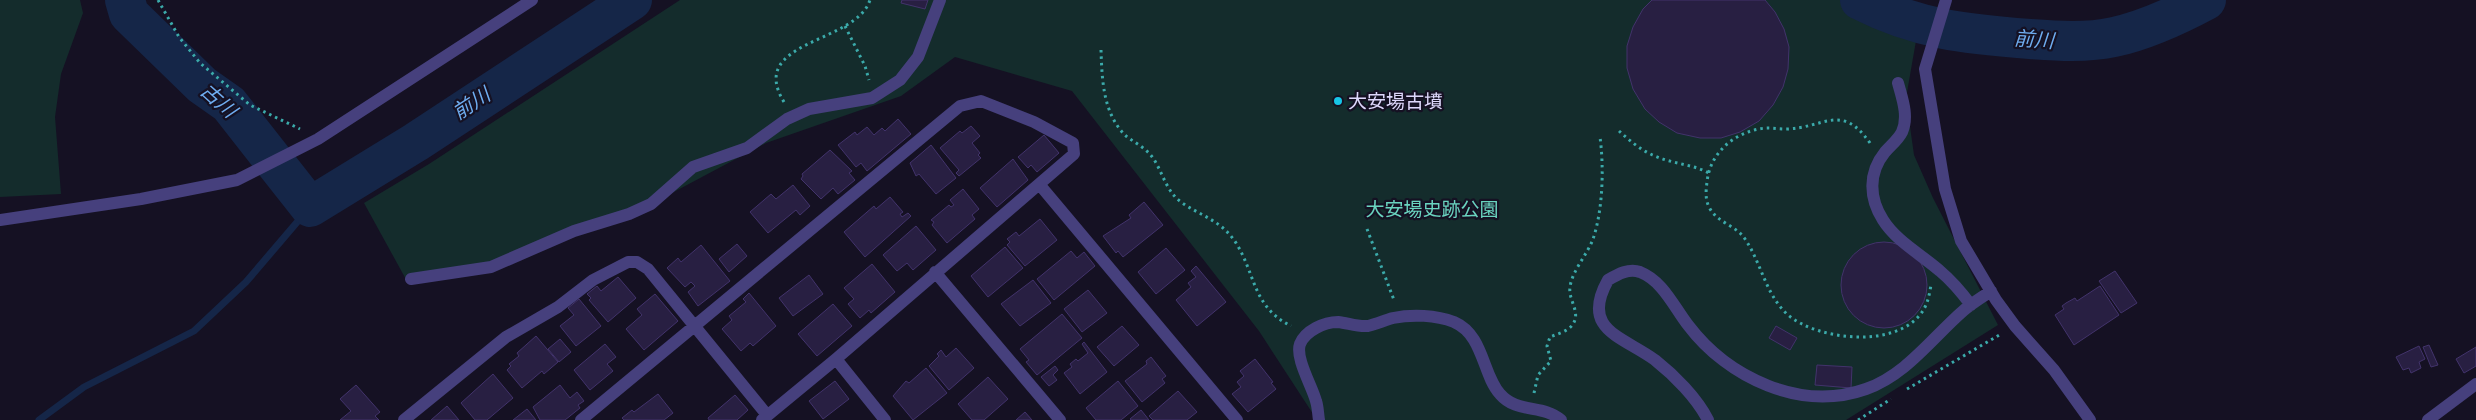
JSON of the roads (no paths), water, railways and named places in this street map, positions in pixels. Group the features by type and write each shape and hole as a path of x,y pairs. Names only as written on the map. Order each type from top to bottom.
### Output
{"street":[{"path":"0,220 140,199 237,180 260,170 318,138 532,0"},
{"path":"411,279 491,267 574,232 629,214 651,204 693,167 747,148 795,115 810,109 860,101 876,96 900,80 918,57 940,0"},
{"path":"1946,0 1941,23 1925,69 1945,189 1961,240 1990,291 2015,326 2054,370 2090,420"},
{"path":"1898,83 1904,107 1905,122 1902,132 1880,159 1872,179 1872,192 1876,207 1884,221 1953,283 1971,305"},
{"path":"404,420 506,337 558,307 593,280 628,262 637,262 648,269 695,326 764,418 836,359 1074,154 1073,143 1034,122 981,101 960,106 695,326 581,420"},
{"path":"1039,184 1237,420"},
{"path":"1708,420 1694,400 1667,371 1654,360 1610,333 1604,326 1599,315 1598,301 1608,280 1630,271 1640,272 1662,289 1688,326 1725,362 1751,379 1804,396 1851,393 1883,381 1921,352 1971,305 1990,291"},
{"path":"935,272 1060,420"},
{"path":"1320,420 1317,403 1298,354 1300,344 1306,334 1329,323 1369,326 1401,317 1421,316 1454,322 1467,330 1486,364 1499,394 1520,408 1552,413 1561,420"},
{"path":"836,359 885,420"},
{"path":"2428,420 2476,384"}],"waterway":[{"name":"前川","path":"125,0 129,14 202,85 229,104 310,207 416,142 632,0"},
{"name":"前川","path":"1860,0 1902,18 1943,29 2007,37 2072,41 2104,39 2126,34 2150,26 2206,0"},
{"path":"39,420 84,387 194,331 246,282 310,207"}],"place":[{"name":"大安場古墳","path":"1338,101"}],"water label":[{"name":"古川","path":"219,100"}],"park label":[{"name":"大安場史跡公園","path":"1432,209"}]}
